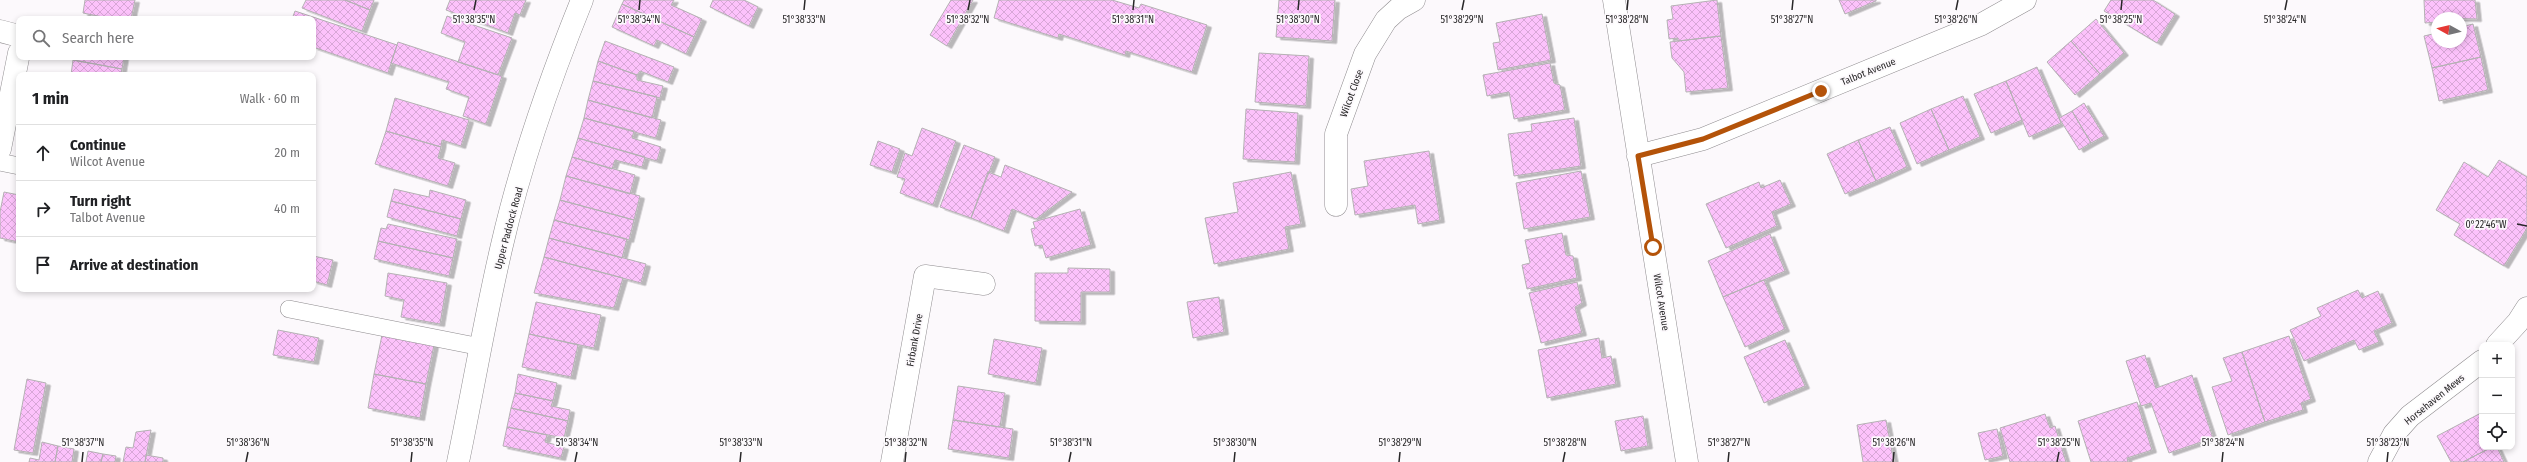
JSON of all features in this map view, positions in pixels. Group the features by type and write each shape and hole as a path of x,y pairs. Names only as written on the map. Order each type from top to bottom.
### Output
{"street":[{"name":"Upper Paddock Road","path":"458,462 502,244 534,132 564,44 582,0"},
{"name":"Wilcot Close","path":"1336,205 1336,134 1365,54 1386,20 1398,9 1414,0"},
{"name":"Wilcot Avenue","path":"1614,0 1688,462"},
{"name":"Talbot Avenue","path":"1638,156 1703,139 1982,24 2025,0"},
{"path":"0,31 16,35"},
{"path":"0,149 18,60"},
{"name":"Firbank Drive","path":"892,462 925,276 984,284"},
{"path":"2499,342 2527,308"},
{"name":"Horsehaven Mews","path":"2379,462 2394,434 2410,416 2479,363"}],"lane":[{"path":"0,162 16,165"},
{"path":"289,309 481,347"}],"building":[{"path":"85,0 135,0 132,16 98,16 83,13"},
{"path":"306,0 345,0 370,10 362,31 302,8"},
{"path":"345,0 374,0 370,10"},
{"path":"450,0 526,0 520,15 515,13 508,33 446,10"},
{"path":"624,0 674,0 671,5 702,19 694,37 622,4"},
{"path":"713,0 744,0 758,7 749,26 710,7"},
{"path":"951,0 973,0 947,46 930,35"},
{"path":"999,0 1112,0 1139,8 1141,4 1207,25 1192,72 1126,51 1125,55 1059,34 1058,38 994,18"},
{"path":"1279,0 1335,0 1332,41 1276,37"},
{"path":"1717,0 1721,36 1678,41 1678,38 1669,39 1667,20 1673,19 1671,6"},
{"path":"1839,0 1876,0 1876,1 1845,14"},
{"path":"2111,0 2153,0 2175,14 2157,43 2104,11"},
{"path":"2424,0 2475,0 2477,19 2467,19 2467,12 2431,12 2431,22 2425,23"},
{"path":"622,4 694,37 686,54 657,40 654,46 612,27"},
{"path":"295,11 310,16 293,16"},
{"path":"1542,14 1551,60 1498,70 1493,43 1500,42 1496,23"},
{"path":"447,16 512,38 498,75 458,62 465,42 441,33"},
{"path":"316,18 397,45 388,73 316,48"},
{"path":"2096,19 2124,53 2100,74 2071,41"},
{"path":"2473,24 2481,57 2432,68 2424,36 2431,34 2431,48 2467,48 2467,26"},
{"path":"1721,36 1728,88 1686,92 1684,72 1672,58 1670,42"},
{"path":"605,41 674,67 668,82 640,71 637,75 598,61"},
{"path":"2071,41 2100,74 2075,95 2047,62"},
{"path":"398,42 502,76 486,124 463,116 469,97 446,89 449,82 391,63"},
{"path":"1259,53 1309,56 1306,106 1255,102"},
{"path":"2481,57 2488,90 2439,101 2432,68"},
{"path":"73,60 124,60 122,69"},
{"path":"73,60 122,69 122,72 71,72"},
{"path":"598,61 637,75 637,80 663,86 660,98 593,81"},
{"path":"1550,63 1554,83 1560,85 1565,110 1514,119 1509,92 1487,96 1483,75"},
{"path":"2037,67 2061,123 2029,137 2006,81"},
{"path":"593,81 657,97 652,118 588,100"},
{"path":"2006,81 2022,120 1991,133 1974,94"},
{"path":"1963,96 1980,137 1949,150 1931,109"},
{"path":"395,98 469,120 461,146 442,140 441,147 386,131"},
{"path":"588,100 661,120 656,138 584,118"},
{"path":"2084,103 2104,136 2091,143 2072,111"},
{"path":"1246,109 1298,113 1295,162 1243,159"},
{"path":"1931,109 1949,150 1917,164 1900,123"},
{"path":"2072,111 2091,143 2079,150 2059,118"},
{"path":"584,118 634,131 632,138 661,147 657,161 578,138"},
{"path":"1574,118 1581,166 1514,176 1508,134 1532,131 1531,124"},
{"path":"1890,127 1907,167 1876,181 1858,140"},
{"path":"922,128 956,141 933,205 900,193 905,179 897,177 905,153 912,156"},
{"path":"386,131 441,147 438,158 455,163 448,186 375,164"},
{"path":"578,138 645,157 642,167 615,160 612,169 572,157"},
{"path":"1858,140 1876,181 1845,194 1827,154"},
{"path":"878,141 900,149 892,172 870,165"},
{"path":"964,145 995,157 971,218 940,207"},
{"path":"1429,151 1440,220 1418,224 1415,205 1355,215 1351,189 1368,186 1364,161"},
{"path":"572,157 635,175 630,194 566,176"},
{"path":"2499,160 2527,177 2527,228 2504,266 2454,235 2460,224 2436,210 2464,162 2488,177"},
{"path":"1005,165 1072,192 1036,219 1012,209 1004,231 971,218 988,172 1001,177"},
{"path":"1581,171 1590,217 1524,229 1516,183"},
{"path":"1291,172 1301,224 1285,227 1289,249 1214,264 1205,218 1238,212 1233,183"},
{"path":"566,176 640,196 634,220 560,200"},
{"path":"1780,180 1791,204 1772,212 1777,226 1726,248 1706,204 1759,182 1761,188"},
{"path":"394,189 429,197 430,190 466,200 461,219 391,201"},
{"path":"4,192 16,194 16,241 0,238 0,212"},
{"path":"560,200 634,220 629,240 554,220"},
{"path":"391,201 461,219 457,236 387,217"},
{"path":"1080,209 1091,245 1046,258 1042,245 1035,246 1031,229 1035,228 1033,222"},
{"path":"554,220 627,239 622,258 549,238"},
{"path":"388,224 457,239 453,258 378,241 381,228 386,229"},
{"path":"1562,233 1566,255 1573,256 1577,278 1527,289 1522,265 1530,263 1525,240"},
{"path":"1770,234 1785,271 1723,297 1708,261"},
{"path":"549,238 646,264 641,283 544,257"},
{"path":"378,241 453,258 449,276 374,259"},
{"path":"316,257 333,260 327,285 316,282"},
{"path":"544,257 623,278 614,308 534,293"},
{"path":"1068,268 1110,269 1110,292 1081,292 1081,322 1035,321 1035,273 1068,273"},
{"path":"388,273 447,283 440,324 401,317 404,300 385,296"},
{"path":"1764,280 1785,329 1745,347 1723,297"},
{"path":"1577,282 1582,303 1575,307 1582,333 1541,343 1529,293"},
{"path":"2358,290 2362,298 2378,291 2392,323 2374,331 2379,342 2359,350 2354,340 2304,361 2290,330 2321,316 2317,308"},
{"path":"1219,297 1224,332 1193,338 1187,302"},
{"path":"536,302 601,315 594,348 529,334"},
{"path":"278,330 319,338 314,362 273,355"},
{"path":"529,334 578,345 571,377 522,367"},
{"path":"382,335 434,345 426,384 374,374"},
{"path":"2289,336 2311,399 2301,403 2303,410 2265,422 2242,352"},
{"path":"1599,338 1602,358 1611,356 1616,384 1547,398 1538,350"},
{"path":"994,339 1042,348 1036,383 988,374"},
{"path":"1785,340 1805,386 1764,403 1744,357"},
{"path":"2242,352 2265,422 2228,435 2212,387 2232,381 2223,358"},
{"path":"2145,355 2156,388 2192,375 2213,438 2169,453 2151,403 2141,406 2126,361"},
{"path":"374,374 426,384 420,418 368,408"},
{"path":"518,374 557,383 553,401 515,393"},
{"path":"27,379 46,383 33,453 14,450"},
{"path":"958,386 1005,393 1000,427 953,420"},
{"path":"515,393 553,401 551,406 570,410 568,421 511,408"},
{"path":"2137,402 2152,450 2127,458 2128,462 2091,462 2078,421"},
{"path":"511,408 568,421 564,438 507,427"},
{"path":"2045,414 2050,428 2055,426 2066,462 2010,462 2000,428"},
{"path":"2479,414 2479,450 2486,450 2463,462 2451,462 2437,436"},
{"path":"1643,416 1648,446 1621,451 1615,421"},
{"path":"953,420 1013,429 1009,458 948,449"},
{"path":"1886,420 1894,462 1863,462 1857,425"},
{"path":"507,427 547,435 545,442 564,447 561,458 503,446"},
{"path":"1997,429 2003,456 1985,460 1978,433"},
{"path":"151,430 145,462 123,462 126,447 133,448 136,432"},
{"path":"42,442 58,446 55,462 29,462 30,458 39,460"},
{"path":"58,446 74,449 72,462 55,462"},
{"path":"2486,450 2498,450 2504,462 2463,462"},
{"path":"88,451 103,454 101,462 86,462"},
{"path":"103,454 116,456 115,462 101,462"},
{"path":"146,455 163,458 163,462 145,462"}],"route":[{"path":"1653,247 1638,156 1678,147 1703,139 1821,91"}]}
